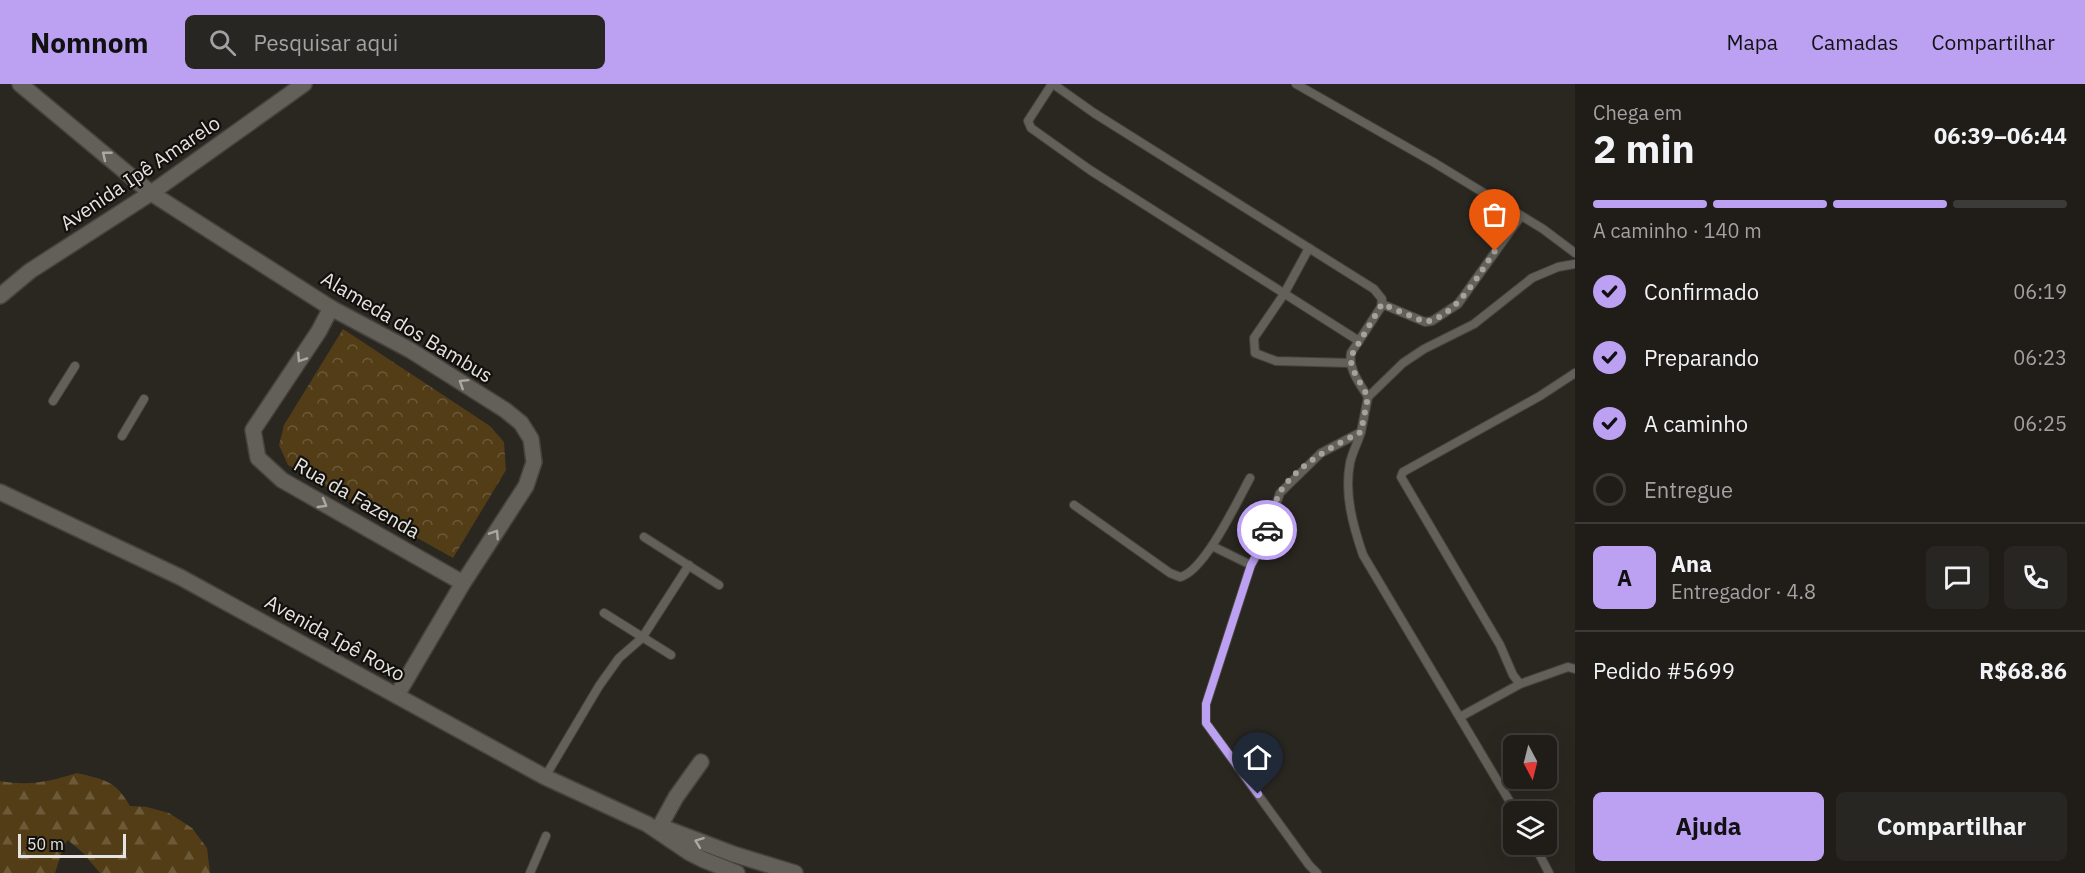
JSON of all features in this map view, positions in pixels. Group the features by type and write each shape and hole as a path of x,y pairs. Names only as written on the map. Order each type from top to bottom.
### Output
{"street":[{"name":"Alameda dos Bambus","path":"20,84 151,193 331,308 410,350 505,410 521,423 531,439 534,462 526,486 463,583 397,695"},
{"name":"Avenida Ipê Amarelo","path":"0,296 30,271 151,193 304,84"},
{"name":"Rua da Fazenda","path":"331,308 319,331 253,430 258,458 282,480 463,583"},
{"name":"Avenida Ipê Roxo","path":"0,492 180,577 545,777 654,825 777,870 795,873"},
{"path":"654,825 701,762"},
{"name":"Avenida Ipê Roxo","path":"654,825 690,853 730,872 733,854"}],"lane":[{"path":"1359,341 1090,170 1031,128 1028,120 1053,84 1094,113 1374,289 1380,295 1382,304 1359,341 1351,353 1350,363 1368,397"},
{"path":"1296,84 1432,162 1575,252"},
{"path":"1382,304 1425,322 1432,321 1458,303 1521,216"},
{"path":"1309,248 1284,294 1254,338 1255,353 1276,361 1350,363"},
{"path":"1510,801 1363,555 1350,509 1350,463 1361,432 1368,397 1403,363 1424,349 1474,324 1532,278 1558,267 1575,264"},
{"path":"53,401 75,366"},
{"path":"1520,684 1513,675 1500,645 1401,477 1403,472 1410,467 1540,396 1575,374"},
{"path":"122,436 144,399"},
{"path":"1317,873 1206,723 1206,704 1251,565 1261,547 1280,493 1321,453 1361,432"},
{"path":"1074,505 1170,573 1180,577 1189,574 1212,546 1250,478"},
{"path":"644,537 719,585"},
{"path":"1212,546 1251,565"},
{"path":"545,777 612,668 626,651 643,637 689,565"},
{"path":"604,613 671,654"},
{"path":"1460,717 1520,684 1568,667 1575,669"},
{"path":"530,873 546,836"},
{"path":"1540,855 1549,873"}],"green space":[{"path":"343,329 490,426 504,442 506,470 453,558 288,465 279,445 284,425"},
{"path":"77,773 108,782 125,797 130,806 147,807 169,813 192,828 207,848 210,873 100,873 68,840 64,845 55,873 0,873 0,781 39,782"}],"way so far":[{"path":"1267,530 1280,493 1293,478 1321,453 1361,432 1368,397 1353,370 1350,358 1382,304 1425,322 1432,321 1458,303 1495,251"}],"route":[{"path":"1258,794 1206,723 1206,704 1251,565 1267,530"}]}
